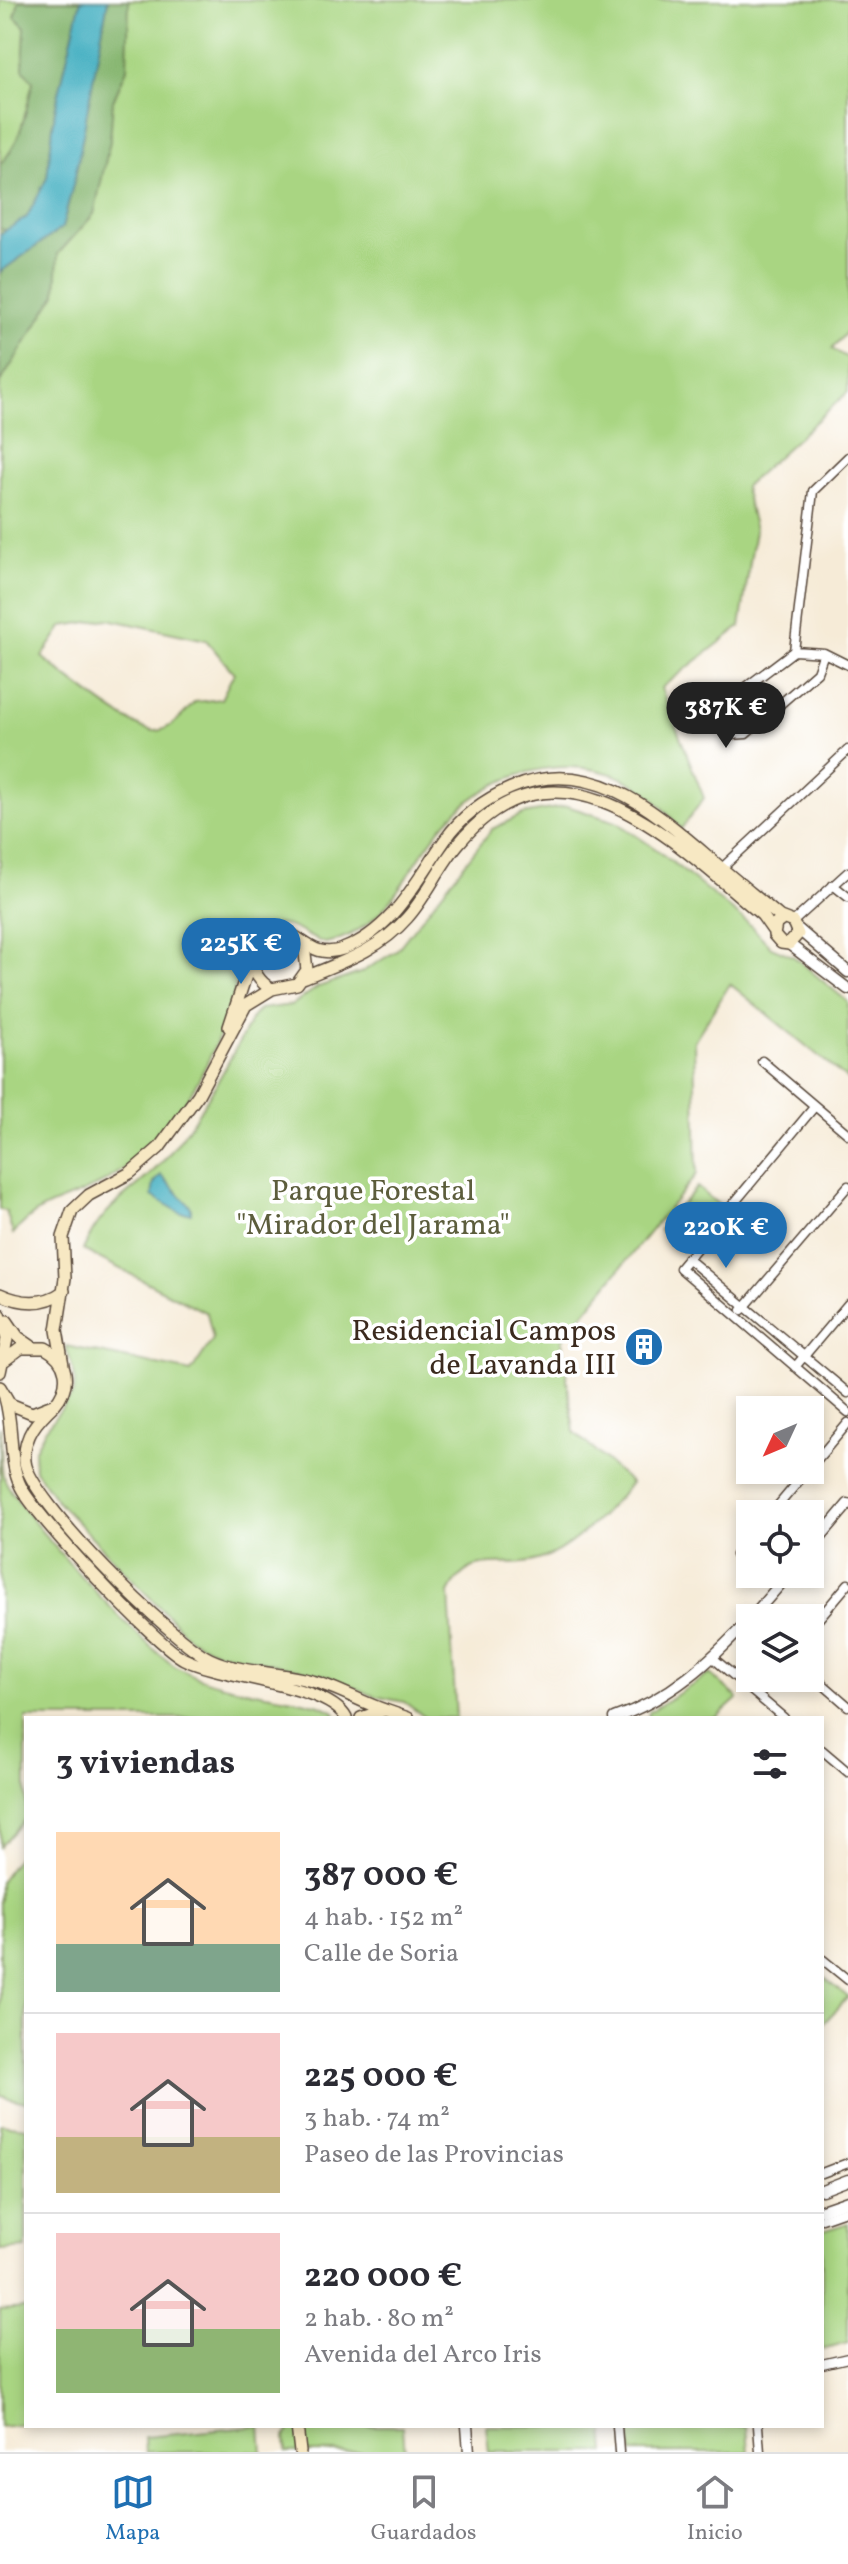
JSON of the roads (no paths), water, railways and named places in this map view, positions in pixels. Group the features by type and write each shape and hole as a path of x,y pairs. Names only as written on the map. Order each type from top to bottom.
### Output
{"main road":[{"path":"224,1047 258,942 275,932 294,936 304,945 327,953 362,940 398,909 461,821 502,792 537,780 579,779 629,795 662,817 792,923 797,938 789,944 777,941 762,915 654,827 608,801 562,792 522,798 488,816 458,844 408,917 390,935 345,963 303,978 289,988 272,989 246,1005 224,1047 198,1095 159,1148 130,1173 89,1195 72,1211 63,1237 64,1291 57,1338 66,1382 55,1404 31,1429 25,1464 32,1481 49,1506 185,1645 213,1660 314,1681 402,1716"},
{"path":"774,932 776,924 792,923"},
{"path":"303,978 308,962 304,945"},
{"path":"251,959 256,978 272,989"},
{"path":"0,1294 33,1302 53,1299 64,1291"},
{"path":"0,1313 18,1337 52,1352 63,1365"},
{"path":"0,1313 7,1339 2,1366"},
{"path":"2,1366 12,1353 34,1346 59,1313"},
{"path":"2,1392 16,1409 32,1413 55,1404"},
{"path":"2,1392 13,1440 16,1474 29,1500 153,1636 180,1657 211,1671 319,1695 337,1705 345,1716"},
{"path":"367,1716 385,1710"},
{"path":"297,2428 300,2452"}],"street":[{"path":"794,651 813,491 848,457"},
{"path":"824,653 817,672 741,737 731,735 722,725 721,706 794,651 824,653 848,665"},
{"path":"722,868 848,750"},
{"path":"848,872 792,923 848,972"},
{"path":"833,885 848,897"},
{"path":"789,944 848,989"},
{"path":"762,1061 848,1134"},
{"path":"815,1106 687,1258 681,1270 848,1412"},
{"path":"736,1317 848,1186"},
{"path":"687,1258 848,1393"},
{"path":"795,1367 848,1304"},
{"path":"824,1451 848,1423"},
{"path":"783,1500 796,1484"},
{"path":"824,1532 848,1504"},
{"path":"824,1612 848,1584"},
{"path":"762,1604 777,1588"},
{"path":"633,1715 713,1658 736,1633"},
{"path":"713,1658 782,1716"},
{"path":"824,1684 847,1702"},
{"path":"824,1752 848,1772"},
{"path":"824,1961 848,1980"},
{"path":"824,2172 848,2163"},
{"path":"824,2189 848,2180"},
{"path":"824,2209 848,2201"},
{"path":"833,2206 848,2210"},
{"path":"824,2218 848,2210"},
{"path":"824,2364 848,2358"},
{"path":"467,2428 469,2452"},
{"path":"617,2428 619,2452"},
{"path":"758,2428 760,2452"}],"water":[{"path":"81,0 108,0 75,177 62,228 0,272 0,234 27,217 47,178 55,110"},
{"path":"161,1175 191,1207 191,1213 181,1213 152,1196 154,1183"}],"place":[{"name":"Residencial Campos de Lavanda III","path":"644,1347"}],"park label":[{"name":"Parque Forestal \"Mirador del Jarama\"","path":"373,1207"}]}
